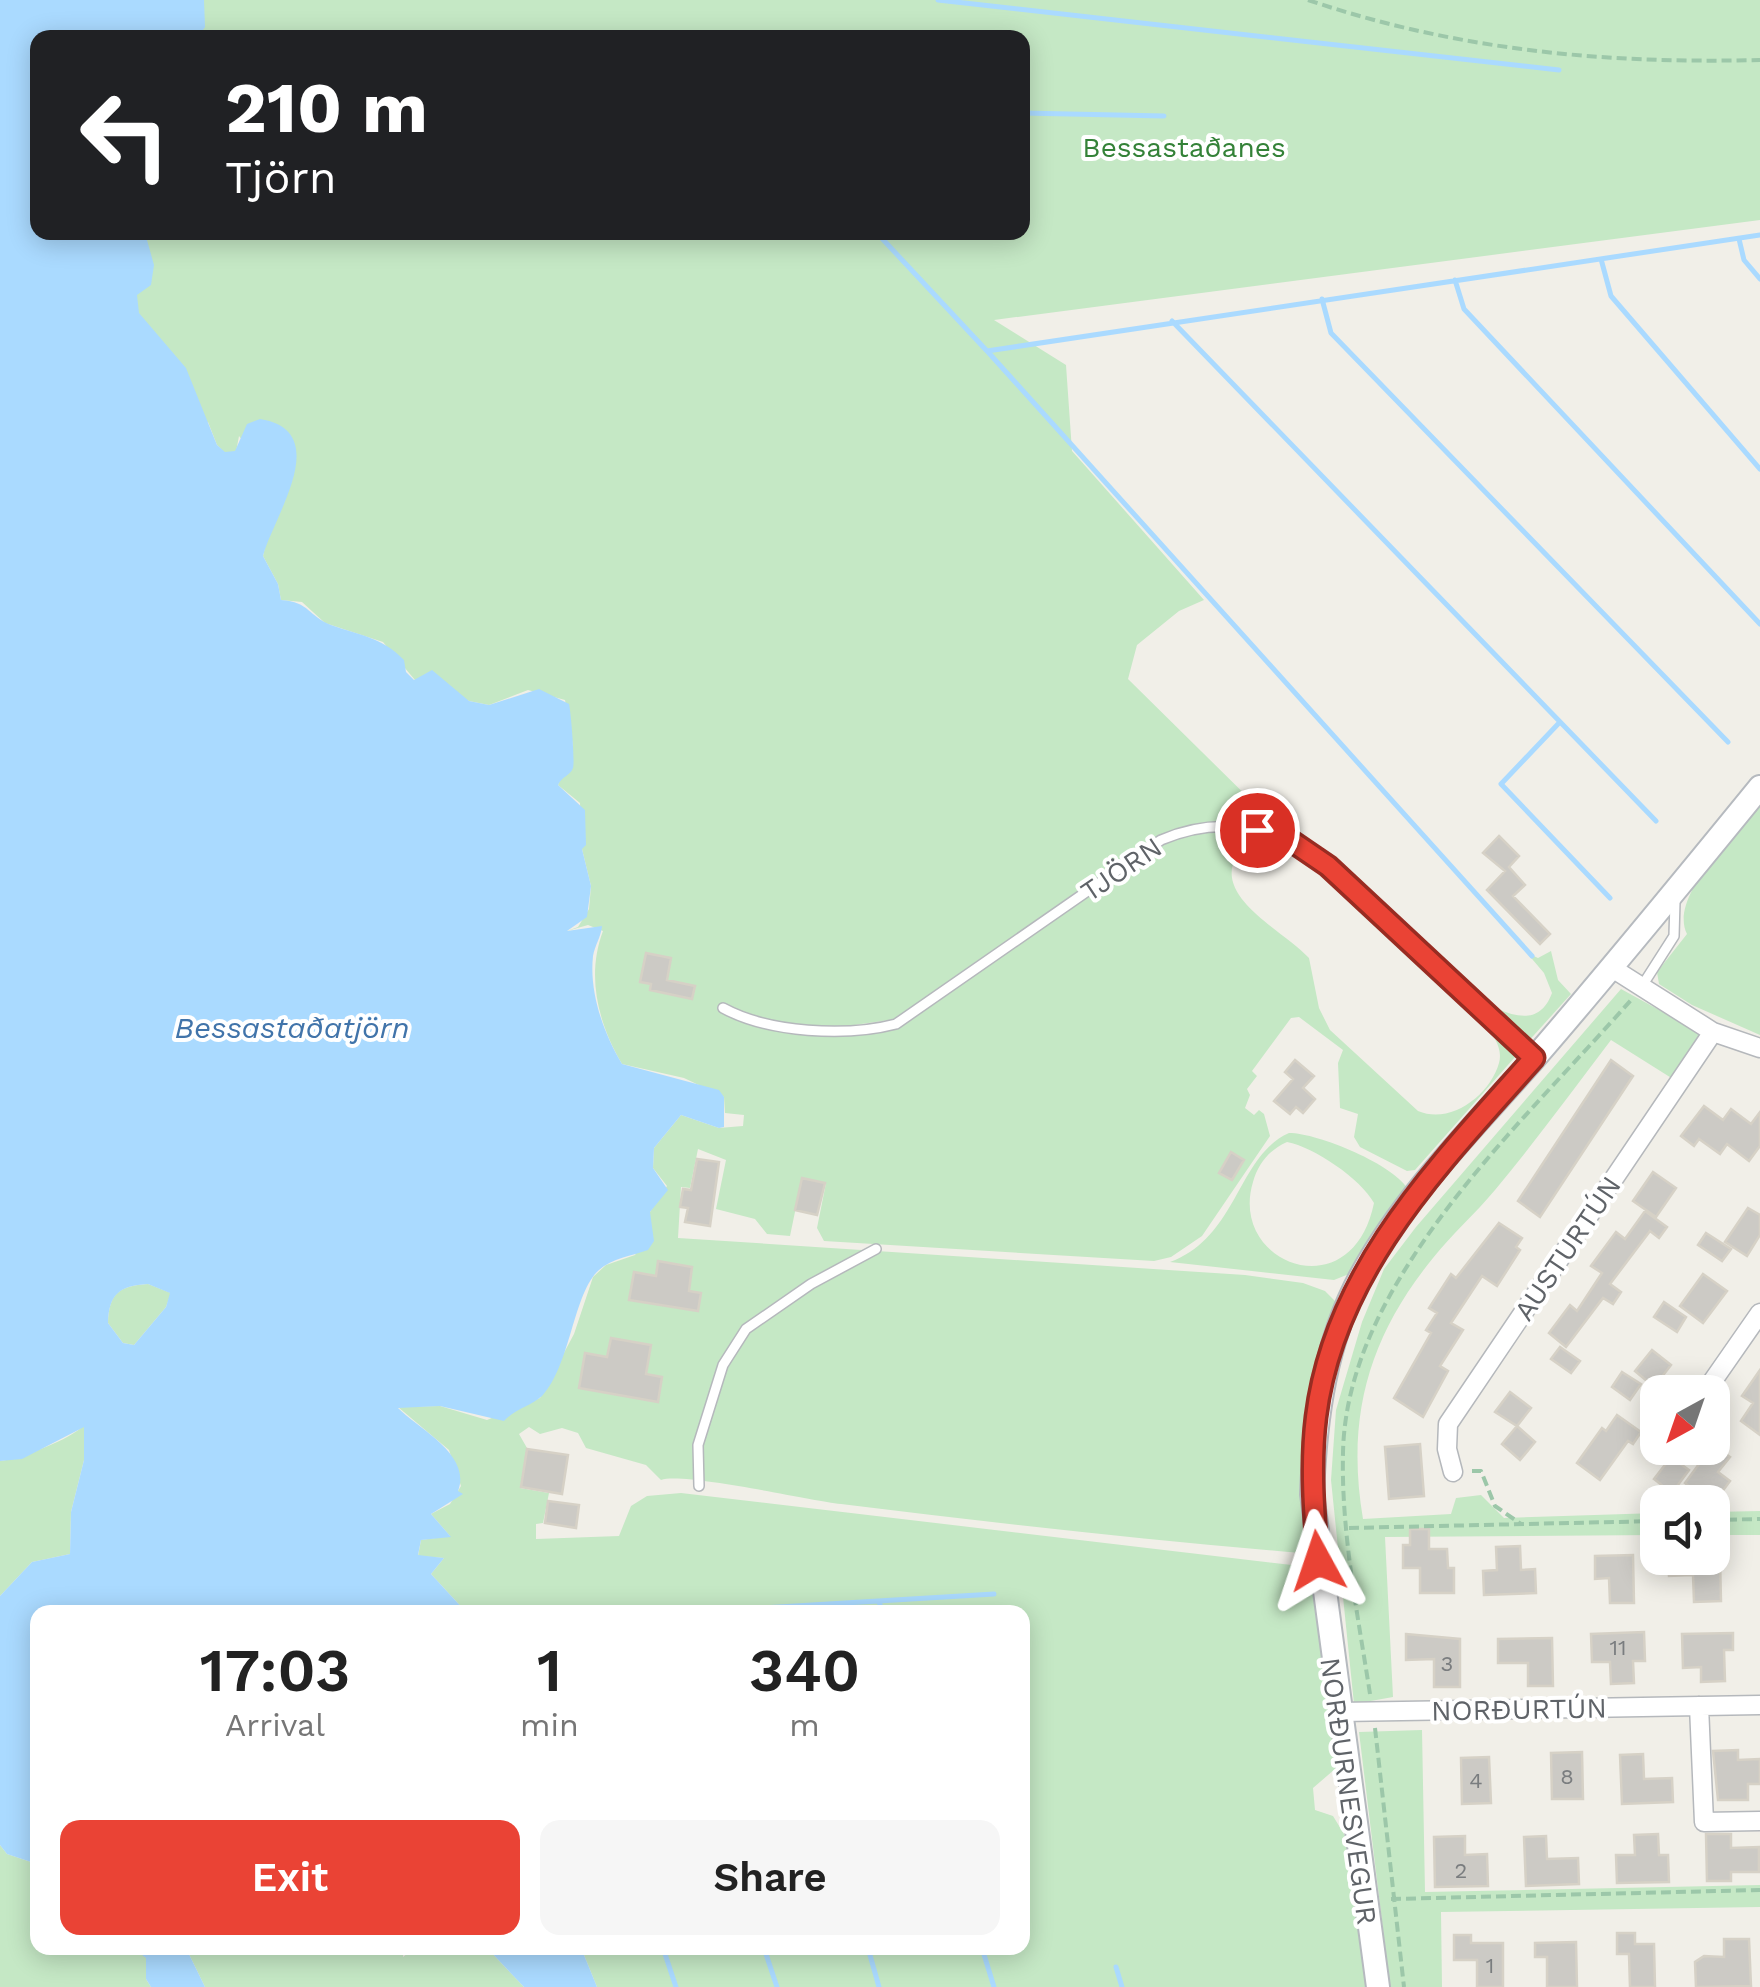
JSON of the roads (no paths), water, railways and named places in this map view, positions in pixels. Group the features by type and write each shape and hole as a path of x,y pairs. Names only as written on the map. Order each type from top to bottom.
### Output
{"street":[{"name":"NORÐURNESVEGUR","path":"1378,1987 1312,1494 1316,1415 1332,1352 1362,1274 1406,1206 1612,968 1760,787"},
{"path":"1612,968 1713,1032 1760,1048"},
{"name":"AUSTURTÚN","path":"1453,1472 1447,1449 1448,1424 1713,1032"},
{"path":"1717,1375 1760,1313"},
{"name":"NORÐURTÚN","path":"1340,1712 1760,1704"},
{"path":"1699,1706 1704,1822 1760,1821"}],"lane":[{"name":"TJÖRN","path":"723,1008 752,1021 825,1029 870,1030 896,1024 1161,840 1199,827 1226,826 1284,836 1304,848 1534,1058"},
{"path":"1641,988 1674,936 1675,891"},
{"path":"699,1486 698,1445 723,1365 746,1329 811,1284 876,1249"}],"water":[{"name":"Bessastaðatjörn","path":"0,0 204,0 203,30 30,30 30,240 147,240 154,265 151,285 137,295 139,313 186,368 217,445 225,452 235,451 247,424 260,419 282,427 294,440 297,457 293,477 263,556 278,584 281,600 298,603 331,625 387,646 404,660 406,672 414,680 432,670 469,701 489,705 539,689 569,704 573,768 558,785 585,810 586,845 582,849 591,886 587,917 567,931 602,926 593,956 593,984 609,1040 622,1064 719,1090 724,1097 724,1127 681,1115 654,1148 653,1168 668,1190 650,1212 654,1241 648,1250 604,1266 590,1281 552,1383 542,1396 504,1421 440,1406 398,1408 441,1444 457,1466 458,1491 463,1494 431,1514 451,1537 421,1540 418,1555 444,1558 431,1574 460,1605 30,1605 30,1862 7,1854 0,1845 0,1596 32,1562 70,1554 71,1512 84,1460 84,1427 22,1459 0,1461","holes":["148,1284 170,1293 166,1307 134,1345 123,1343 108,1323 113,1298 130,1287"]},
{"path":"142,1955 189,1955 205,1987 151,1987 146,1979 146,1958"},
{"path":"494,1955 584,1955 597,1987 524,1987"}],"waterway":[{"path":"938,0 1559,70"},
{"path":"1030,113 1164,116"},
{"path":"883,240 987,351 1760,235"},
{"path":"1739,239 1744,260 1760,279"},
{"path":"1601,259 1611,296 1760,469"},
{"path":"1455,280 1464,309 1760,624"},
{"path":"1322,299 1331,333 1728,742"},
{"path":"1172,321 1656,821"},
{"path":"988,352 1532,956"},
{"path":"1559,723 1501,784 1610,898"},
{"path":"812,1605 994,1594"},
{"path":"879,1601 880,1605"},
{"path":"665,1955 676,1987"},
{"path":"766,1955 777,1987"},
{"path":"870,1955 879,1987"},
{"path":"984,1955 994,1987"},
{"path":"1116,1967 1122,1987"}],"park label":[{"name":"Bessastaðanes","path":"1184,147"}]}
